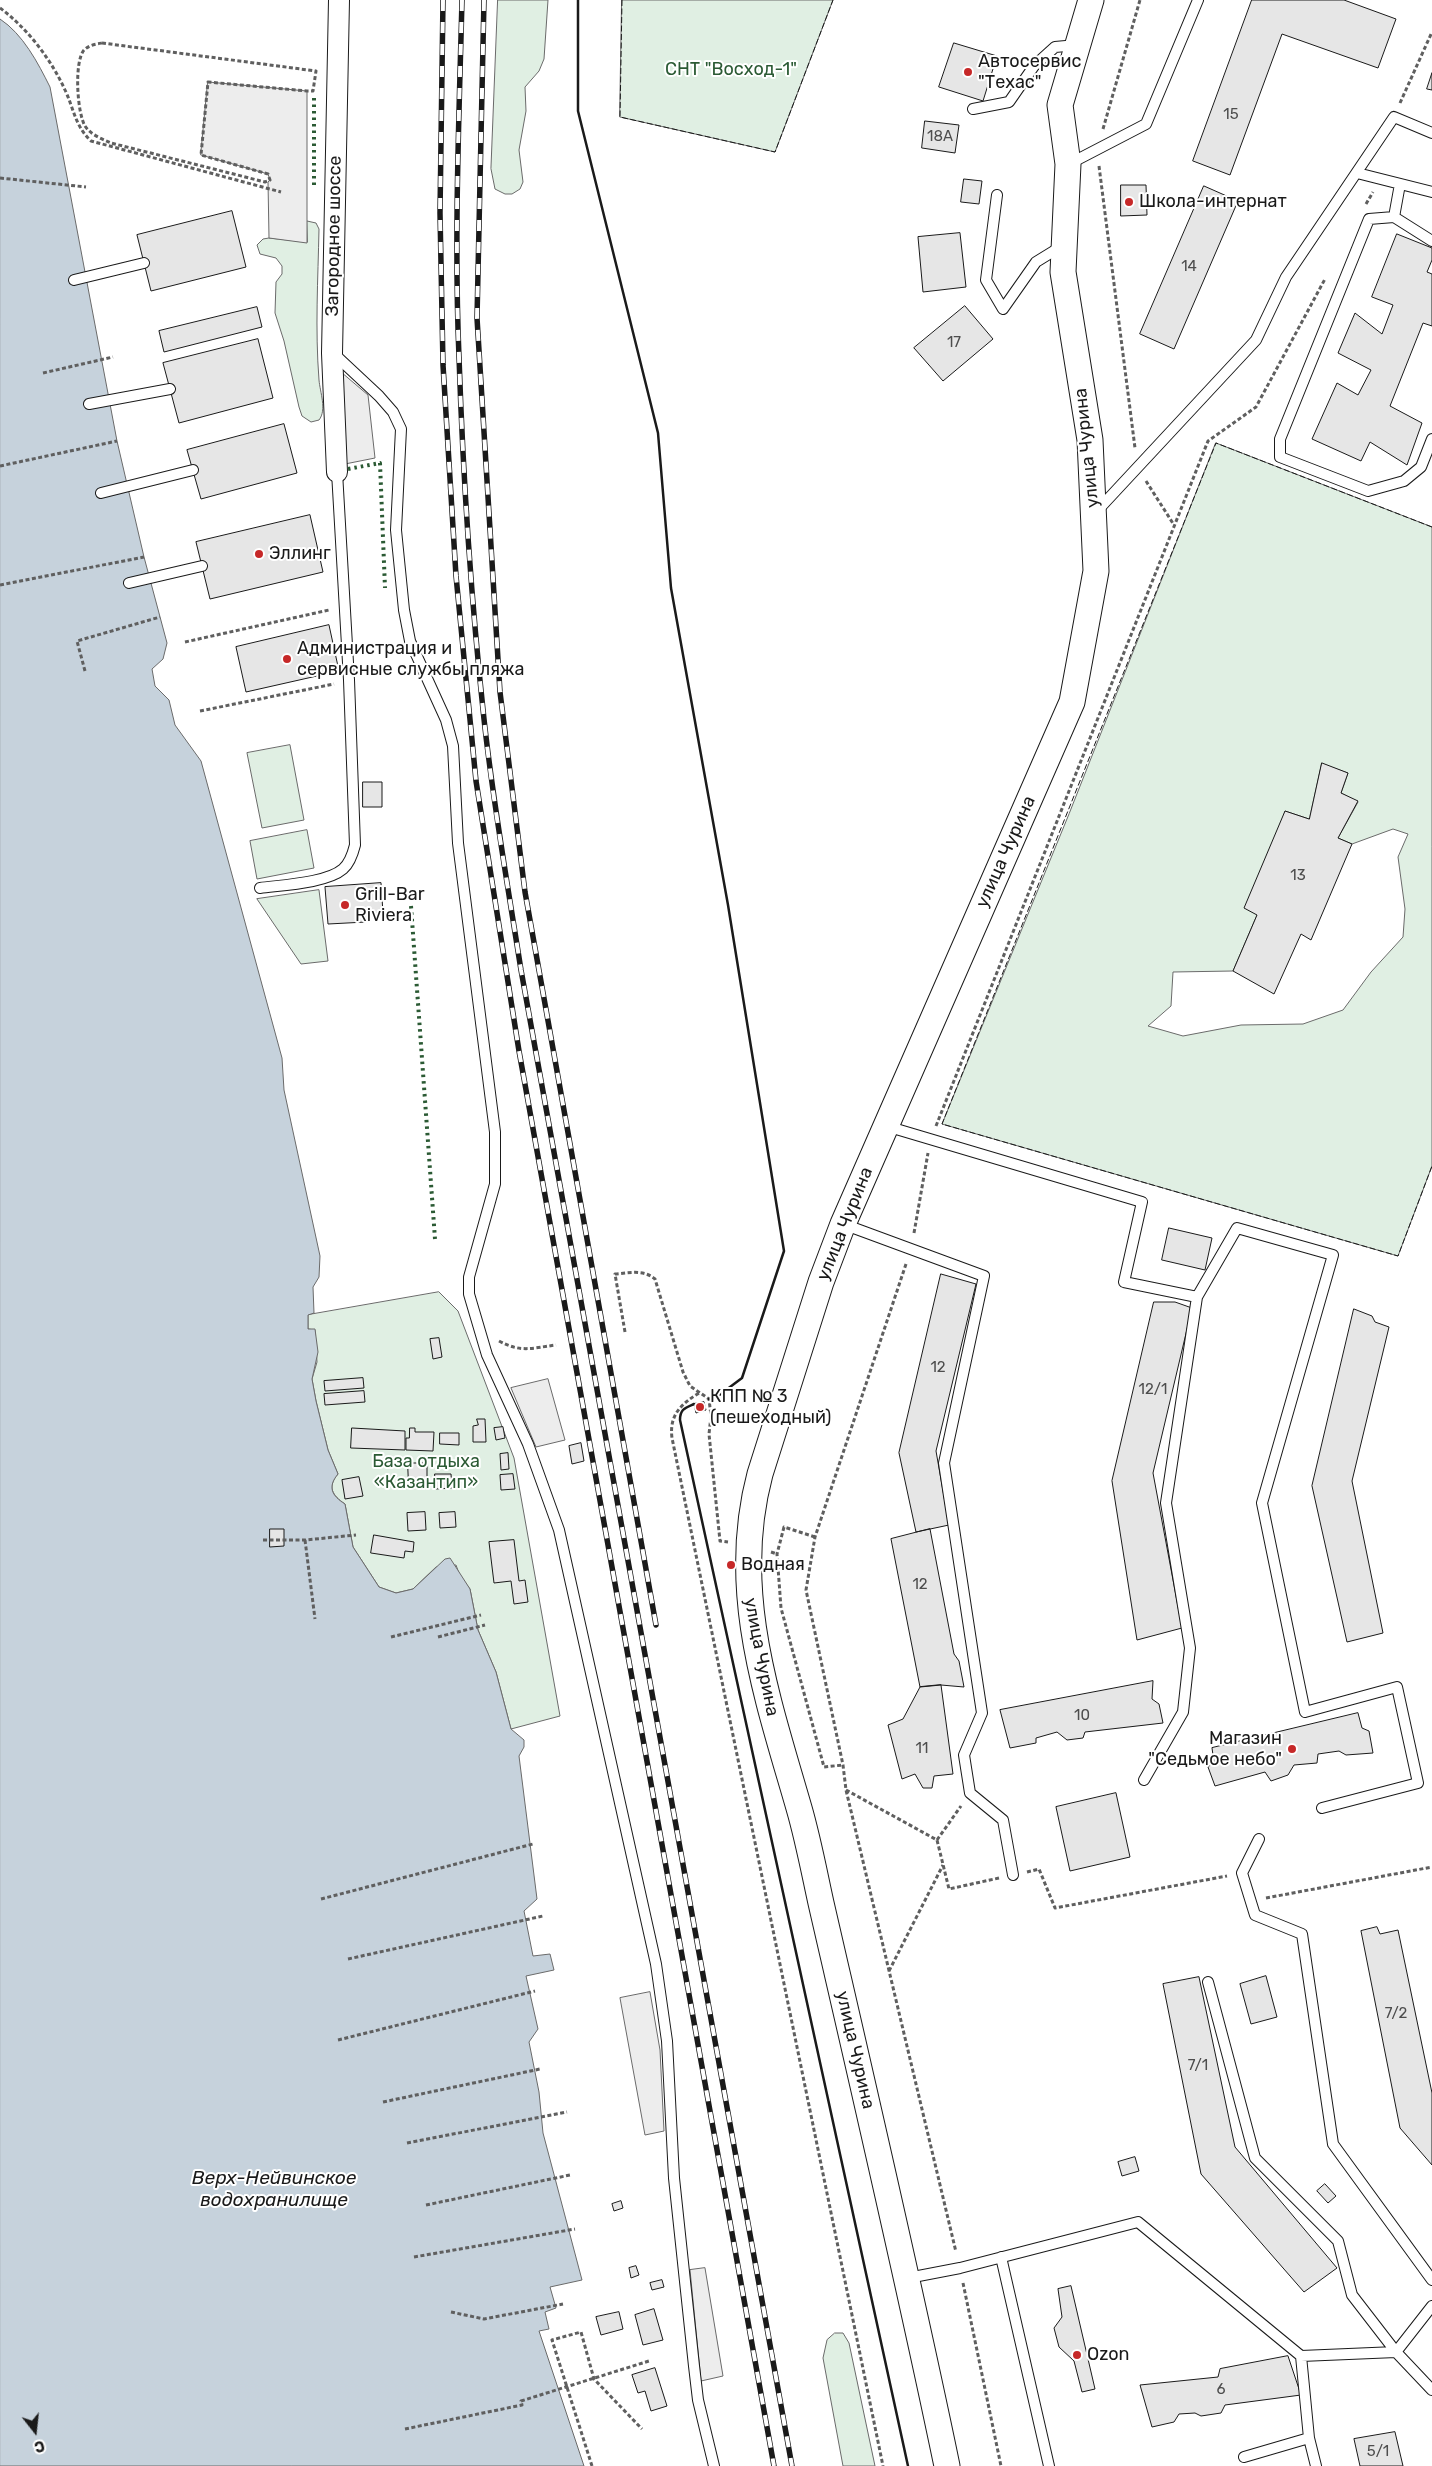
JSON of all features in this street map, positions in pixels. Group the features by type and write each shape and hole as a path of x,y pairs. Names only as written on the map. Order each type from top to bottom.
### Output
{"street":[{"name":"Загородное шоссе","path":"337,472 332,353 339,0"},
{"name":"улица Чурина","path":"947,2466 908,2278 800,1813 764,1688 750,1616 748,1546 753,1498 821,1282 886,1126 1072,702 1096,571 1090,440 1063,272 1068,164 1060,105 1091,0"}],"lane":[{"path":"1068,164 1146,124 1198,0"},
{"path":"973,109 1009,102 1034,66 1055,47 1078,45"},
{"path":"1094,514 1256,340 1286,277 1394,118 1432,133"},
{"path":"1356,173 1432,192"},
{"path":"1394,217 1400,184"},
{"path":"997,195 986,280 1002,310 1036,262 1063,246"},
{"path":"1432,241 1394,217 1369,219 1280,438 1280,457 1368,491 1404,481 1421,467 1432,439"},
{"path":"74,280 144,263"},
{"path":"332,353 379,396 393,412 401,429 396,530 404,610 410,641 446,720 453,746 459,852 495,1132 495,1184 469,1277 469,1294 487,1355 528,1444 559,1530 656,1964 667,2041 674,2178 694,2366 698,2400 714,2466"},
{"path":"89,404 170,389"},
{"path":"101,493 193,470"},
{"path":"260,888 320,878 344,868 351,858 355,845 349,680 337,472"},
{"path":"129,583 202,566"},
{"path":"886,1126 1142,1202 1124,1282 1197,1297"},
{"path":"844,1224 910,1251 984,1276 944,1464 982,1713 964,1755 970,1793 1003,1820 1013,1875"},
{"path":"1144,1780 1184,1712 1190,1648 1166,1503 1197,1297 1237,1228 1333,1255 1262,1503 1305,1712 1397,1688 1418,1782 1322,1808"},
{"path":"1259,1839 1242,1873 1255,1915 1302,1934 1333,2144 1432,2280"},
{"path":"1208,1982 1255,2158 1338,2241 1352,2296 1396,2352 1432,2390"},
{"path":"908,2278 960,2268 1138,2222 1301,2356 1396,2352 1432,2306"},
{"path":"1001,2257 1049,2466"},
{"path":"1301,2356 1309,2438 1316,2466"},
{"path":"1244,2457 1309,2438"}],"path":[{"path":"1140,0 1097,149 1137,468 1174,525"},
{"path":"0,8 13,18 45,55 66,91 80,129 91,141 281,192"},
{"path":"1394,118 1432,32"},
{"path":"125,44 316,71 314,87 312,91 308,92 208,82 201,155 268,174 270,180 265,182 111,143 92,133 86,126 80,112 78,95 80,61 84,50 92,45 125,44"},
{"path":"0,178 86,187"},
{"path":"1366,205 1380,179"},
{"path":"1000,2466 960,2268 846,1790 843,1765 806,1590 815,1537 910,1251 930,1139 1208,441 1256,407 1328,276"},
{"path":"43,373 113,356"},
{"path":"0,466 117,441"},
{"path":"0,585 144,557"},
{"path":"185,642 345,607"},
{"path":"85,671 77,641 160,617"},
{"path":"200,711 349,680"},
{"path":"624,1332 615,1274 638,1272 649,1274 654,1279 683,1372 690,1386 709,1399 711,1408 709,1434 720,1540 778,1554"},
{"path":"480,1335 520,1350 556,1345"},
{"path":"699,1393 684,1402 676,1410 672,1418 672,1438 883,2466"},
{"path":"815,1537 784,1527 778,1554 781,1608 824,1767 843,1765"},
{"path":"263,1540 305,1540 356,1535"},
{"path":"305,1540 315,1619"},
{"path":"391,1637 481,1615"},
{"path":"438,1637 485,1625"},
{"path":"846,1790 937,1840 949,1889 989,1880"},
{"path":"937,1840 970,1793"},
{"path":"321,1899 533,1844"},
{"path":"889,1971 943,1865"},
{"path":"1251,1900 1432,1866"},
{"path":"1040,1869 1055,1908 1242,1873"},
{"path":"348,1959 543,1916"},
{"path":"338,2040 535,1991"},
{"path":"383,2102 540,2069"},
{"path":"407,2143 567,2112"},
{"path":"426,2205 570,2175"},
{"path":"414,2257 575,2229"},
{"path":"451,2312 484,2319 563,2304"},
{"path":"592,2466 552,2340 581,2332 594,2379 642,2429"},
{"path":"406,2428 522,2405 521,2401 649,2361"}],"green space":[{"path":"498,0 548,0 544,59 539,71 525,87 526,111 519,150 523,182 520,189 512,194 505,194 495,189 491,169"},
{"name":"СНТ \"Восход-1\"","path":"622,0 833,0 775,152 620,117"},
{"path":"307,221 316,223 319,229 317,342 319,380 323,406 319,420 311,422 302,416 299,407 284,341 275,313 276,282 282,274 282,266 276,258 260,254 257,245 263,239 269,238 307,242"},
{"path":"1216,443 1432,527 1432,1166 1398,1256 942,1124 1069,814","holes":["1322,764 1348,773 1341,793 1358,802 1338,838 1352,844 1393,829 1408,834 1398,857 1405,909 1403,937 1371,972 1343,1010 1303,1024 1241,1025 1183,1036 1148,1026 1171,1006 1173,972 1233,971 1257,915 1285,811 1309,819"]},
{"path":"290,745 304,820 262,828 247,753"},
{"path":"307,830 314,868 257,879 250,841"},
{"path":"319,890 328,961 301,964 257,899"},
{"name":"База отдыха «Казантип»","path":"439,1292 458,1311 514,1458 560,1716 511,1729 496,1672 478,1630 470,1589 460,1576 456,1565 436,1567 413,1589 396,1593 379,1587 353,1547 345,1504 334,1494 332,1487 338,1474 328,1450 312,1379 317,1362 315,1330 308,1329 308,1315"},
{"path":"835,2333 843,2333 849,2343 875,2466 843,2466 823,2358 827,2340"}],"shaded area":[{"path":"208,82 307,91 307,243 269,238 268,182 270,180 268,174 201,155"},
{"path":"341,372 368,395 375,458 345,464"},
{"path":"548,1379 565,1440 536,1447 511,1388"},
{"path":"650,1992 660,2050 664,2131 645,2135 620,1998"},
{"path":"705,2268 723,2376 701,2381 690,2270"}],"water":[{"name":"Верх-Нейвинское водохранилище","path":"0,19 23,41 50,87 117,441 144,557 167,643 163,659 152,669 155,686 169,700 175,725 201,761 282,1058 284,1090 320,1256 319,1277 313,1287 314,1313 308,1315 308,1329 315,1329 318,1352 312,1379 328,1450 338,1474 333,1483 332,1491 345,1504 353,1547 379,1587 396,1593 413,1589 445,1559 450,1558 470,1589 478,1630 496,1672 511,1729 524,1740 524,1747 519,1756 537,1899 524,1911 533,1956 550,1954 554,1970 526,1976 538,2029 529,2042 539,2092 543,2133 582,2280 550,2287 556,2308 545,2312 549,2329 539,2331 584,2466 0,2466"}],"building":[{"path":"1252,0 1344,0 1396,19 1378,68 1282,34 1230,175 1193,161"},
{"name":"Автосервис \"Техас\"","path":"954,43 997,56 983,101 939,87"},
{"path":"1432,73 1432,90 1427,89"},
{"path":"925,121 959,125 955,153 922,148"},
{"path":"964,179 982,181 979,204 961,202"},
{"path":"1121,185 1146,185 1147,215 1121,216"},
{"path":"1204,186 1238,201 1174,349 1140,334"},
{"path":"232,211 246,267 151,291 137,235"},
{"path":"960,233 966,287 923,292 918,237"},
{"path":"1397,234 1432,248 1432,260 1427,272 1432,274 1432,326 1423,323 1390,406 1422,423 1407,465 1370,442 1361,461 1312,439 1337,383 1358,395 1371,370 1338,353 1355,313 1382,334 1393,305 1372,297"},
{"path":"965,306 993,339 943,381 914,348"},
{"path":"257,307 262,327 164,352 159,331"},
{"path":"258,339 273,398 179,423 163,363"},
{"path":"284,424 297,473 201,499 187,450"},
{"name":"Эллинг","path":"310,515 323,572 210,599 196,542"},
{"name":"Администрация и сервисные службы пляжа","path":"329,625 339,671 246,692 236,647"},
{"path":"1322,763 1348,773 1341,793 1358,801 1338,838 1352,844 1311,940 1301,934 1274,994 1233,971 1257,915 1244,908 1285,811 1309,819"},
{"path":"363,782 382,782 382,807 363,807"},
{"path":"381,883 383,913 365,914 366,922 328,924 325,887"},
{"path":"1169,1228 1212,1238 1205,1270 1162,1260"},
{"path":"941,1274 976,1284 936,1451 949,1525 916,1532 899,1453"},
{"path":"1154,1302 1175,1302 1192,1308 1153,1473 1182,1628 1137,1640 1112,1481"},
{"path":"1354,1309 1372,1316 1375,1322 1389,1327 1352,1481 1383,1633 1347,1642 1312,1486"},
{"path":"439,1338 442,1357 433,1359 430,1339"},
{"path":"363,1378 364,1388 325,1391 324,1381"},
{"path":"364,1391 365,1402 325,1405 324,1394"},
{"name":"КПП № 3 (пешеходный)","path":"704,1402 706,1410 696,1413 694,1404"},
{"path":"477,1419 485,1419 486,1442 473,1442 473,1426 478,1425"},
{"path":"503,1427 505,1438 496,1440 494,1428"},
{"path":"352,1428 405,1431 405,1450 351,1448"},
{"path":"410,1428 415,1428 415,1432 434,1432 433,1451 406,1450 406,1438 409,1438"},
{"path":"440,1433 459,1433 459,1445 440,1444"},
{"path":"581,1443 584,1461 572,1464 569,1446"},
{"path":"508,1453 509,1469 501,1470 500,1454"},
{"path":"408,1463 427,1463 427,1487 409,1487"},
{"path":"435,1474 451,1474 452,1488 436,1489"},
{"path":"513,1474 515,1489 501,1490 500,1475"},
{"path":"359,1477 363,1496 345,1499 342,1480"},
{"path":"425,1512 426,1530 408,1531 407,1513"},
{"path":"455,1512 456,1527 440,1528 439,1513"},
{"path":"270,1529 284,1529 284,1546 270,1547"},
{"path":"930,1529 954,1654 959,1661 964,1687 941,1685 920,1687 891,1539"},
{"path":"374,1535 414,1542 413,1552 405,1551 404,1558 371,1553"},
{"path":"514,1540 519,1581 525,1580 528,1602 514,1604 511,1581 494,1583 489,1542"},
{"path":"1153,1681 1152,1699 1159,1704 1163,1723 1085,1732 1083,1738 1067,1740 1057,1732 1036,1738 1036,1743 1010,1748 1000,1710"},
{"path":"941,1685 953,1774 934,1776 932,1788 923,1788 915,1774 902,1779 888,1725 903,1719 920,1687"},
{"name":"Магазин \"Седьмое небо\"","path":"1358,1713 1362,1728 1369,1731 1373,1753 1346,1755 1339,1751 1318,1754 1317,1763 1294,1765 1288,1775 1271,1781 1265,1772 1215,1786 1208,1767 1214,1762 1212,1748"},
{"path":"1116,1793 1130,1857 1070,1871 1056,1807"},
{"path":"1377,1927 1380,1934 1398,1930 1432,2093 1432,2165 1400,2128 1361,1931"},
{"path":"1266,1976 1277,2017 1251,2024 1240,1984"},
{"path":"1199,1977 1235,2147 1337,2268 1304,2292 1201,2174 1163,1984"},
{"path":"1135,2157 1139,2171 1122,2176 1118,2162"},
{"path":"1325,2184 1336,2196 1328,2203 1317,2191"},
{"path":"621,2201 623,2208 614,2211 612,2204"},
{"path":"636,2266 639,2275 631,2278 629,2268"},
{"path":"662,2280 664,2287 652,2290 650,2283"},
{"path":"1071,2286 1095,2389 1082,2392 1074,2361 1059,2347 1054,2328 1062,2317 1058,2289"},
{"path":"654,2309 663,2340 643,2345 635,2315"},
{"path":"619,2312 623,2329 601,2335 596,2317"},
{"path":"1288,2356 1301,2395 1225,2405 1221,2413 1201,2416 1195,2413 1179,2414 1174,2422 1152,2427 1140,2385 1218,2377 1220,2369"},
{"path":"655,2368 667,2406 651,2411 645,2391 638,2393 632,2375"},
{"path":"1395,2432 1403,2466 1360,2466 1354,2439"}],"railway":[{"path":"443,0 440,213 443,365 456,576 476,781 519,1051 774,2466"},
{"path":"462,0 457,223 461,402 471,584 479,674 492,782 521,970 792,2466"},
{"path":"484,0 477,318 500,692 525,892 656,1625"}],"hedge":[{"path":"314,98 314,189"},
{"path":"348,469 380,463 385,588"},
{"path":"411,906 435,1239"}],"fence":[{"path":"622,0 620,117 775,152 833,0"},
{"path":"1432,527 1216,443 942,1124 1398,1256 1432,1166"}],"wall":[{"path":"578,0 578,111 658,433 671,588 728,905 784,1251 742,1378 718,1396 709,1399"},
{"path":"694,1404 682,1411 680,1420 908,2466"}],"place":[{"name":"Автосервис \"Техас\"","path":"968,72"},
{"name":"Школа-интернат","path":"1129,202"},
{"name":"Эллинг","path":"259,554"},
{"name":"Администрация и сервисные службы пляжа","path":"287,659"},
{"name":"Grill-Bar Riviera","path":"345,905"},
{"name":"КПП № 3 (пешеходный)","path":"700,1407"},
{"name":"Водная","path":"731,1565"},
{"name":"Магазин \"Седьмое небо\"","path":"1292,1749"},
{"name":"Ozon","path":"1077,2355"}]}
